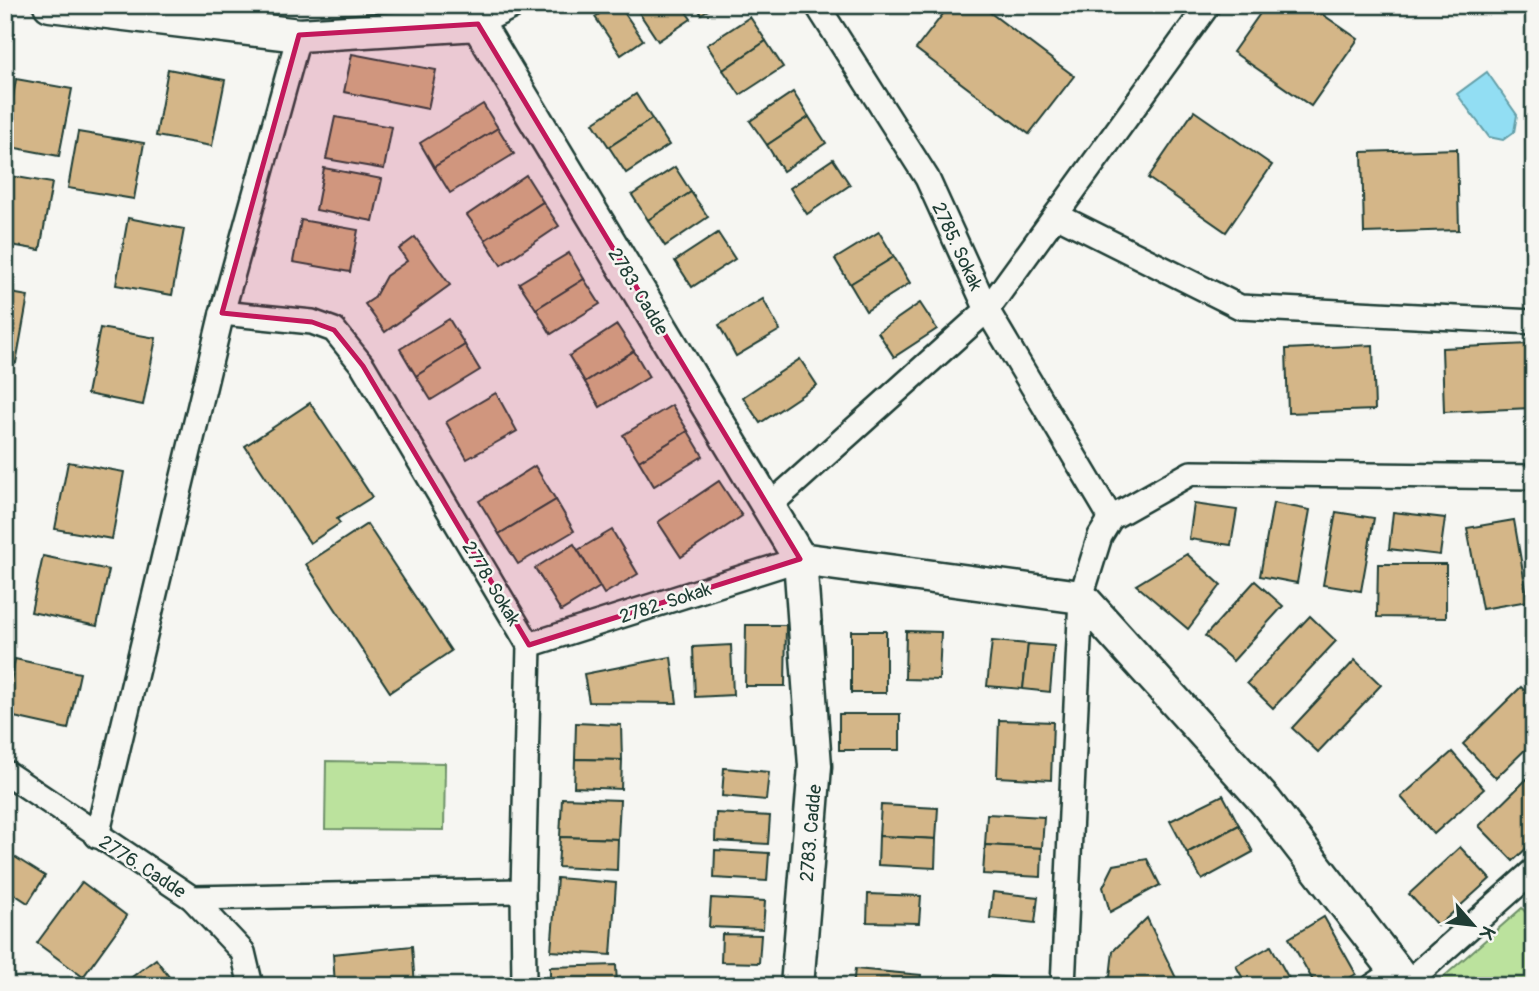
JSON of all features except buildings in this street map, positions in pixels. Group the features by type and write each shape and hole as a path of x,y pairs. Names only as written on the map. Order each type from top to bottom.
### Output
{"main road":[{"path":"50,5 299,35 478,24"},
{"name":"2783. Cadde","path":"478,24 800,559 816,766 797,986"},
{"path":"800,559 1081,597 1266,802 1396,982"}],"street":[{"path":"478,24 515,5"},
{"name":"2785. Sokak","path":"769,506 988,310 927,178 817,5"},
{"path":"1111,518 988,310 1208,5"},
{"path":"97,836 222,313 299,35"},
{"path":"1056,215 1240,307 1534,322"},
{"name":"2778. Sokak","path":"222,313 313,322 334,330 363,366 529,645 523,891 524,986"},
{"path":"1063,986 1081,597 1100,536 1111,518 1191,473 1534,477"},
{"name":"2782. Sokak","path":"529,645 800,559"},
{"name":"2776. Cadde","path":"10,784 97,836 192,898 243,952 251,986"},
{"path":"1396,982 1534,870"},
{"path":"192,898 523,891"}],"highlighted area":[{"path":"478,24 800,559 529,645 363,366 334,330 312,322 222,313 299,35"}],"green space":[{"path":"326,761 445,763 444,830 325,829"},
{"path":"1522,908 1534,922 1534,986 1447,986 1441,979"}],"water":[{"path":"1487,72 1517,115 1514,132 1503,140 1489,137 1457,94"}]}
